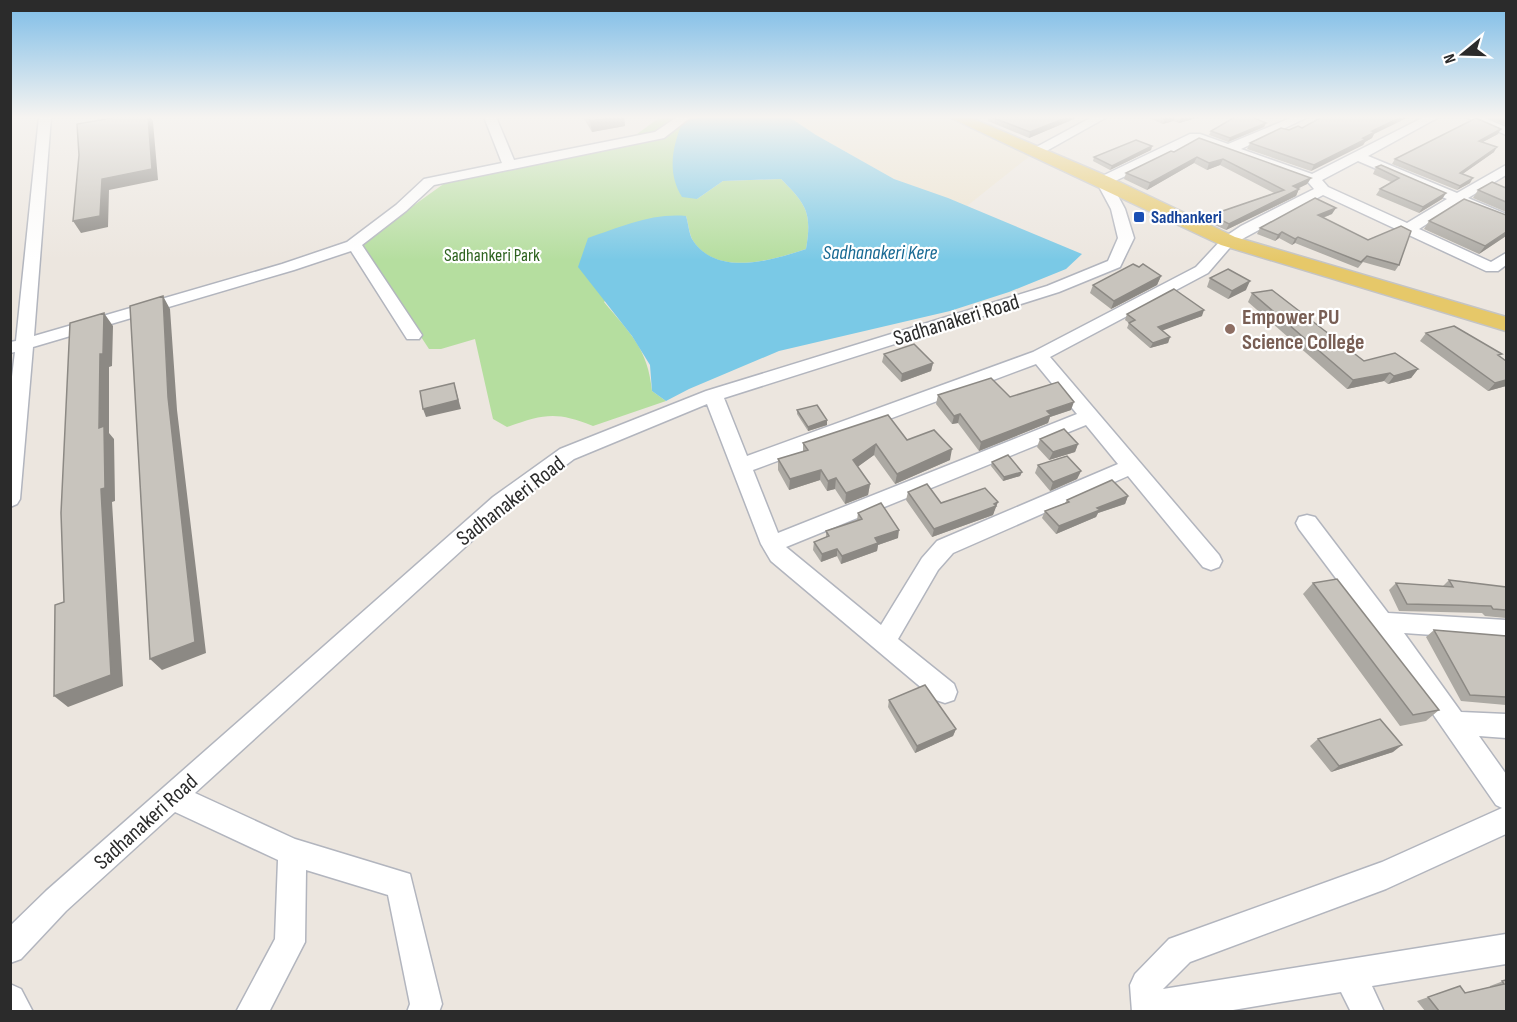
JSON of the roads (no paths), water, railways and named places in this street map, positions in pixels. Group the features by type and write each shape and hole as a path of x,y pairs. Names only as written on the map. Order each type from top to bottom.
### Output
{"main road":[{"path":"1067,165 1228,241 1506,324"}],"street":[{"path":"10,499 17,346 39,165"},
{"path":"17,346 288,267 352,245 429,182 516,165"},
{"path":"1103,181 1137,165"},
{"path":"1267,165 1318,185 1409,228 1455,253 1492,268 1506,258"},
{"path":"742,466 1039,356 1202,270 1228,241 1318,185 1345,165"},
{"path":"1377,165 1506,219"},
{"path":"1409,228 1506,169"},
{"name":"Sadhanakeri Road","path":"10,948 56,901 500,503 567,454 713,395 1053,289 1114,264 1126,238 1118,208 1103,181"},
{"path":"352,245 359,249 413,335"},
{"path":"1039,356 1211,561"},
{"path":"713,395 772,544 779,555 945,692"},
{"path":"772,544 1088,417"},
{"path":"884,640 930,564 945,547 1130,467"},
{"path":"1307,523 1382,622 1506,796"},
{"path":"1382,622 1506,630"},
{"path":"1455,723 1506,726"},
{"path":"172,797 292,852 400,884 426,1004 423,1011"},
{"path":"1506,820 1386,875 1180,950 1146,985 1146,1008 1506,949"},
{"path":"252,1011 290,942 292,852"},
{"path":"1349,975 1368,1011"},
{"path":"10,1000 17,1011"}],"water":[{"name":"Sadhanakeri Kere","path":"673,165 869,165 894,179 948,198 1082,254 1066,269 1009,292 950,311 779,351 666,401 652,391 650,365 632,336 578,267 588,238 648,219 686,216 692,239 702,251 715,259 746,263 778,258 806,249 808,237 806,210 781,179 723,181 697,199 682,197 674,179"}],"place":[{"name":"Sadhankeri","path":"1139,217"},
{"name":"Empower PU Science College","path":"1230,329"}],"park label":[{"name":"Sadhankeri Park","path":"492,255"}]}
